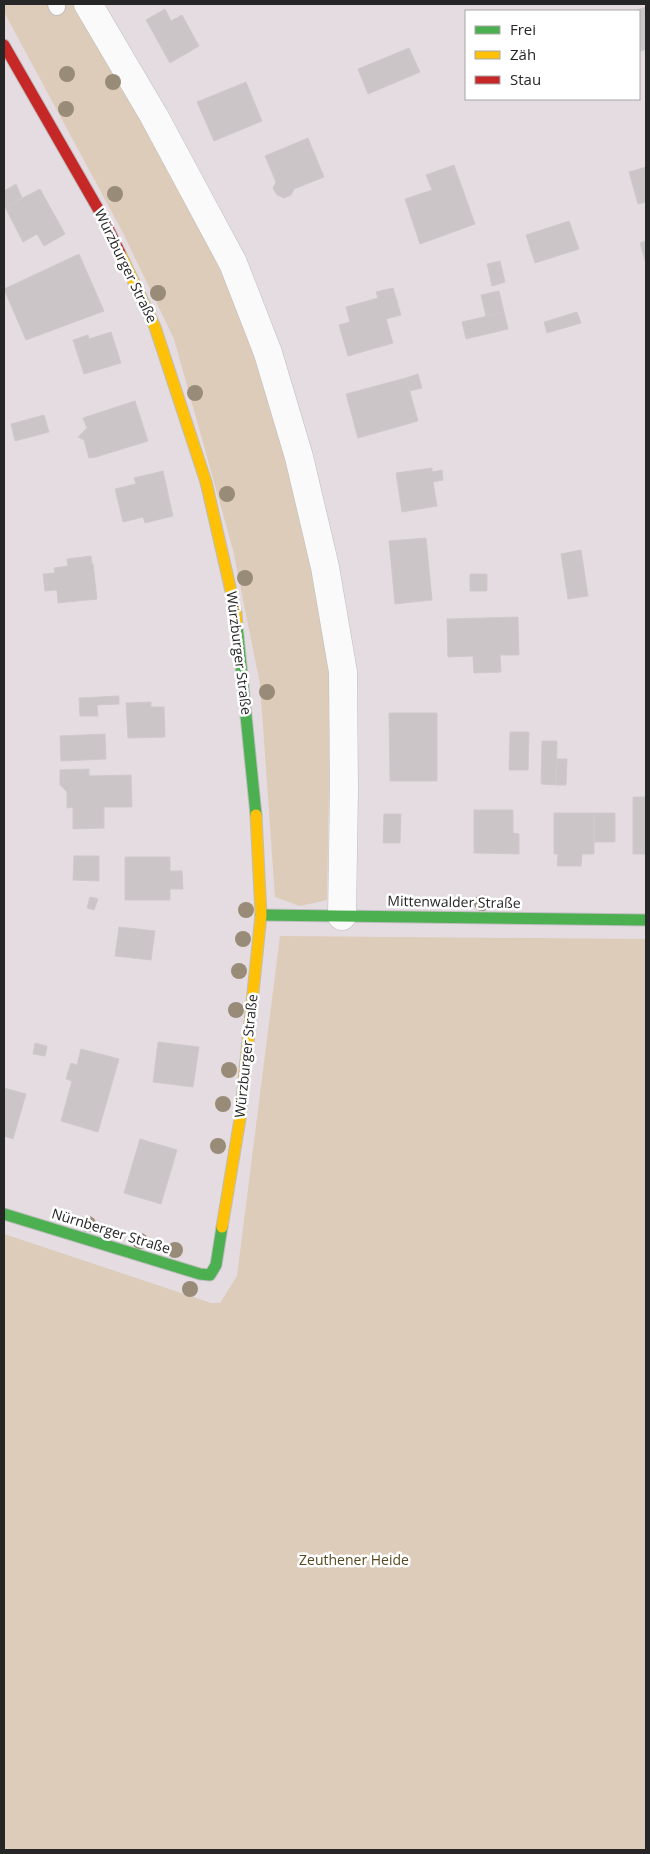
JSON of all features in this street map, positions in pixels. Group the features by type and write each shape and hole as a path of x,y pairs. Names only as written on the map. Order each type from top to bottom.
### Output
{"street":[{"path":"88,4 154,116 233,263 268,353 299,457 324,567 343,672 342,916"},
{"name":"Würzburger Straße","path":"4,45 101,214 155,327 206,482 236,613 254,786 261,916 240,1119 216,1265 210,1275"},
{"name":"Mittenwalder Straße","path":"261,916 646,920"},
{"name":"Nürnberger Straße","path":"4,1214 200,1274 210,1275"}],"green space":[{"path":"4,4 75,4 185,193 239,311 278,432 310,553 331,677 327,900 300,906 275,897 260,684 233,550 174,339 122,231 4,12"},
{"name":"Zeuthener Heide","path":"280,936 646,939 646,1850 4,1850 4,1234 211,1303 220,1303 237,1276"}],"building":[{"path":"646,7 646,49 640,52 640,10 637,10"},
{"path":"165,9 171,21 182,15 199,46 170,63 146,20"},
{"path":"409,48 420,72 368,94 358,69"},
{"path":"246,82 262,121 214,141 197,102"},
{"path":"308,138 324,177 294,189 291,195 284,198 277,195 273,188 276,182 265,156"},
{"path":"454,165 475,224 420,244 405,199 432,190 426,175"},
{"path":"646,167 646,202 638,204 629,172"},
{"path":"16,184 22,198 5,207 4,191"},
{"path":"40,189 65,234 44,246 37,234 23,242 5,207"},
{"path":"569,221 579,249 535,263 526,235"},
{"path":"646,241 646,264 640,243"},
{"path":"79,254 104,311 26,340 4,289"},
{"path":"500,261 505,282 492,286 487,264"},
{"path":"393,288 401,315 386,319 393,343 348,356 339,325 350,322 346,307 378,298 376,292"},
{"path":"499,291 504,312 486,316 481,295"},
{"path":"504,312 508,329 466,339 462,322"},
{"path":"577,312 581,323 547,333 544,322"},
{"path":"111,332 121,363 84,374 73,340 88,335 89,339"},
{"path":"418,374 422,388 409,391 406,378"},
{"path":"406,378 418,421 358,438 346,394"},
{"path":"135,401 148,441 89,458 84,440 78,437 87,428 83,418"},
{"path":"44,415 49,432 15,441 11,424"},
{"path":"432,468 432,472 442,470 443,480 433,482 437,506 402,512 396,473"},
{"path":"163,471 173,516 145,523 143,517 123,522 115,489 136,484 134,478"},
{"path":"426,538 432,600 395,604 389,541"},
{"path":"581,550 588,596 568,599 561,554"},
{"path":"91,556 97,599 58,603 57,590 45,591 43,574 55,573 54,568 68,566 67,559"},
{"path":"470,574 487,574 487,591 470,591"},
{"path":"518,617 519,655 500,655 501,672 474,673 473,656 448,657 447,619"},
{"path":"119,696 119,704 97,705 98,716 80,716 79,698"},
{"path":"151,702 151,707 164,707 165,737 128,738 126,703"},
{"path":"389,713 437,713 437,781 390,781"},
{"path":"510,732 529,732 528,770 509,770"},
{"path":"105,734 106,759 61,761 60,736"},
{"path":"542,741 557,741 556,785 541,784"},
{"path":"557,759 567,759 566,785 556,785"},
{"path":"89,769 89,776 131,775 132,807 104,807 104,828 73,829 73,807 67,808 67,792 60,785 60,770"},
{"path":"633,797 646,797 646,854 633,854"},
{"path":"474,810 513,810 513,833 519,834 519,854 474,853"},
{"path":"554,813 594,813 594,854 582,854 581,866 557,866 558,854 554,854"},
{"path":"594,813 615,813 615,842 594,842"},
{"path":"384,814 401,814 400,843 383,843"},
{"path":"74,856 99,856 99,881 73,880"},
{"path":"125,857 170,857 170,871 182,871 183,889 170,889 170,900 125,900"},
{"path":"90,897 98,899 94,910 87,908"},
{"path":"119,927 155,931 151,960 115,956"},
{"path":"158,1042 199,1047 193,1087 153,1082"},
{"path":"35,1043 47,1046 45,1056 33,1054"},
{"path":"81,1049 119,1059 98,1132 61,1121 72,1081 66,1079 71,1063 77,1065"},
{"path":"4,1088 26,1094 13,1139 4,1136"},
{"path":"140,1139 177,1150 161,1204 124,1193"}],"traffic: fast":[{"path":"237,626 256,815"},
{"path":"261,915 646,920"},
{"path":"4,1214 200,1274 210,1275 216,1265 222,1227"}],"traffic: slow":[{"path":"120,253 155,327 206,482 236,613 237,626"},
{"path":"222,1227 240,1119 261,915 256,815"}],"traffic: jam":[{"path":"4,45 101,214 120,253"}]}
